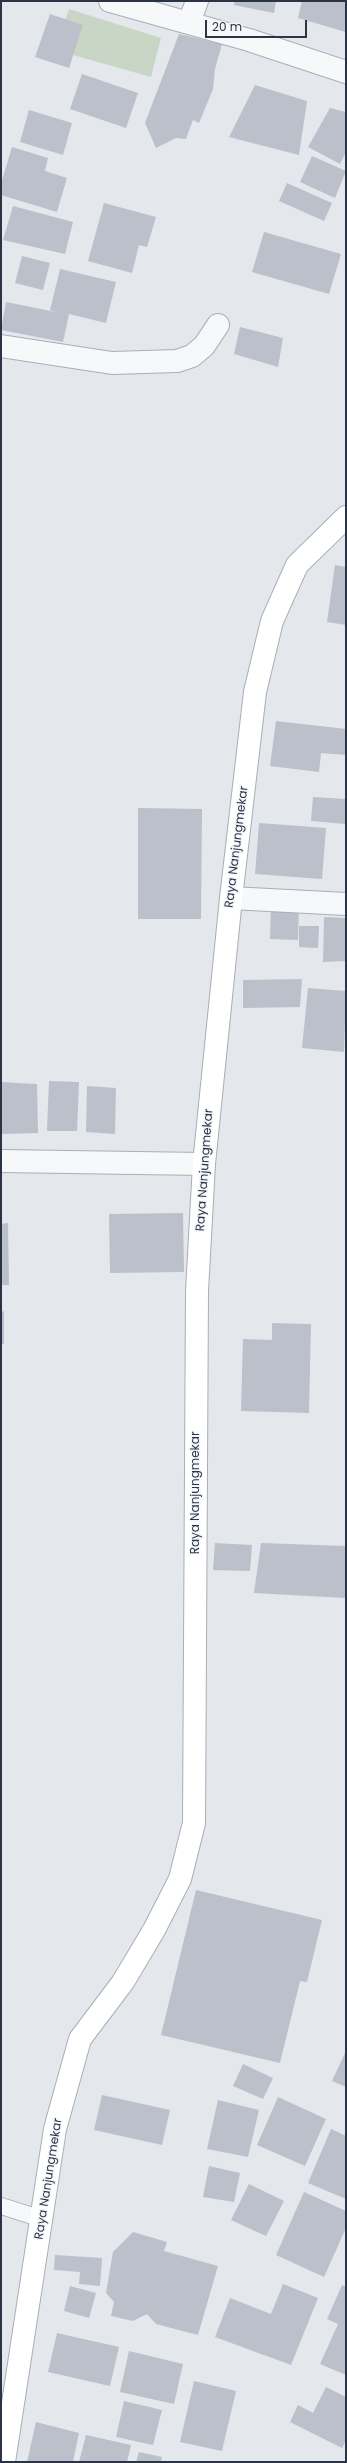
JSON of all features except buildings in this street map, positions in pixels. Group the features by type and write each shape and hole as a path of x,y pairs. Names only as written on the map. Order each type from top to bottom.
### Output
{"street":[{"path":"110,1 189,23 346,72"},
{"path":"189,23 197,1"},
{"path":"1,346 112,363 177,360 192,356 204,346 218,325"},
{"name":"Raya Nanjungmekar","path":"4,2462 55,2129 80,2039 123,1982 154,1930 180,1879 194,1824 197,1291 204,1164 231,898 256,692 272,621 297,565 346,518"},
{"path":"231,898 346,904"},
{"path":"1,1161 204,1164"}],"lane":[{"path":"1,2206 42,2219"}],"green space":[{"path":"69,9 161,38 151,77 55,50"}]}
